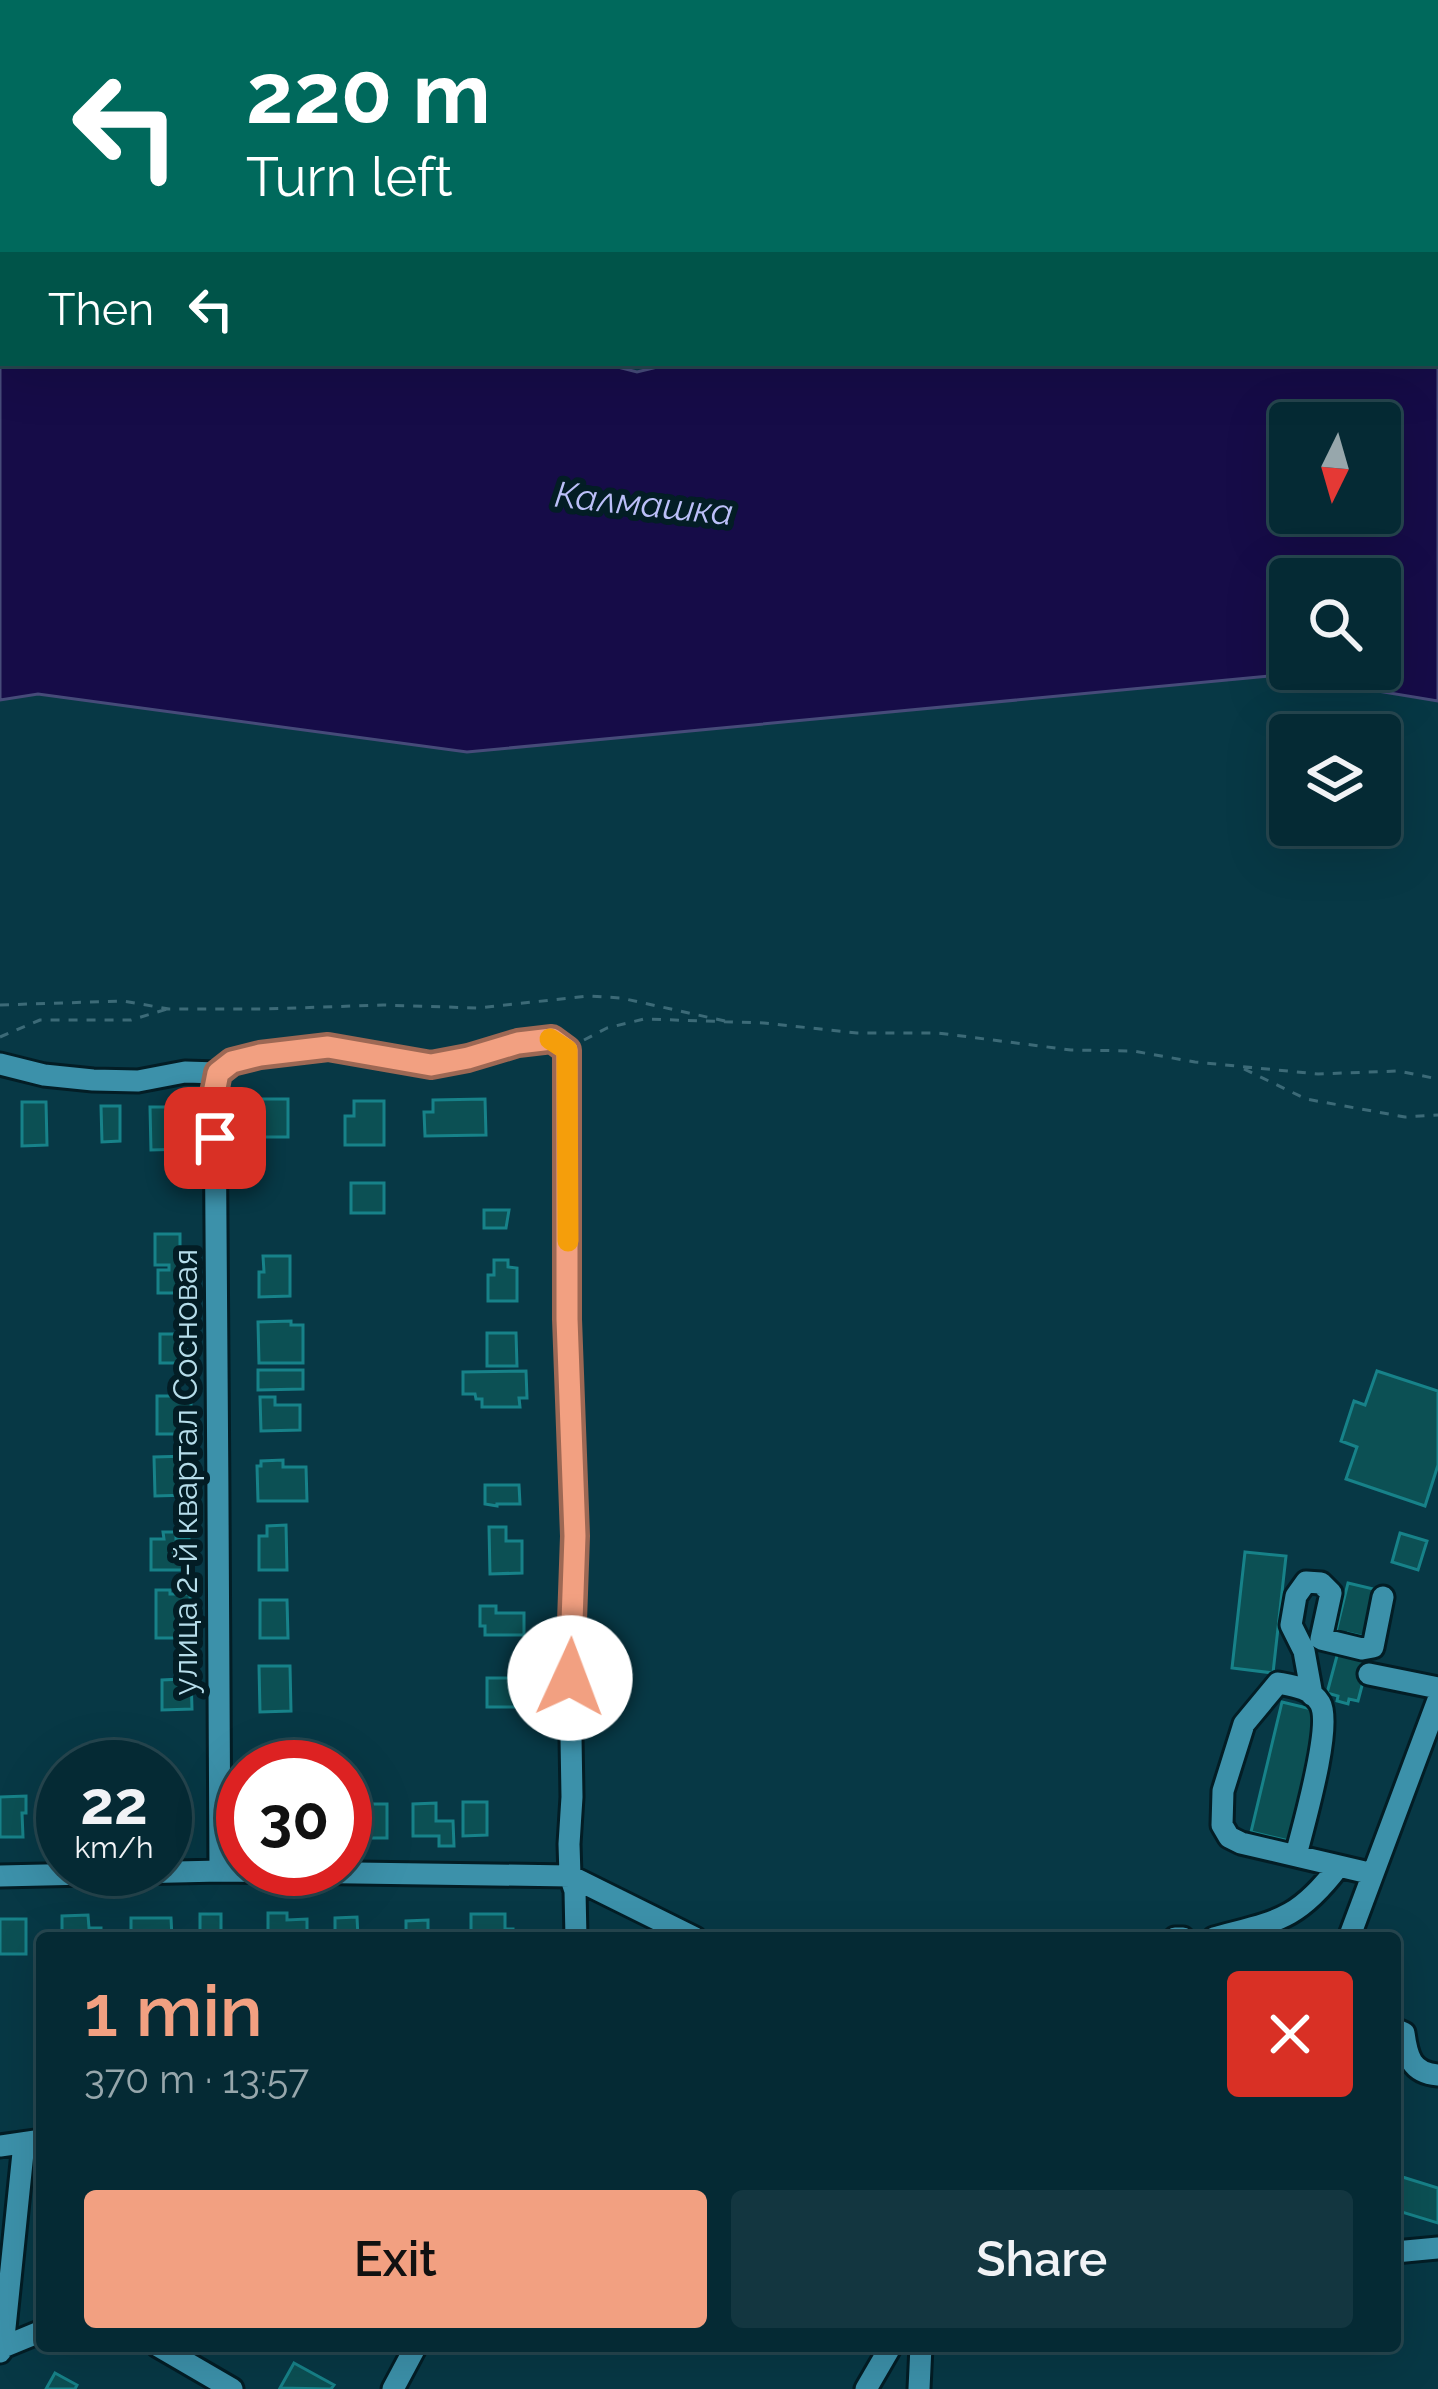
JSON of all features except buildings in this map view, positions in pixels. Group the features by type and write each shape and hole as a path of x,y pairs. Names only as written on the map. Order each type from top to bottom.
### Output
{"street":[{"path":"0,1064 44,1075 138,1081 185,1072 218,1073 232,1062 260,1055 328,1047 431,1065 552,1039 567,1050 567,1319 575,1536 570,1876 575,1891 575,1932"},
{"name":"улица 2-й квартал Сосновая","path":"218,1073 214,1093 219,1740"},
{"path":"1313,1645 1373,1647 1384,1597"},
{"path":"1313,1645 1244,1724 1223,1791 1222,1825 1229,1837 1241,1843 1373,1874"},
{"path":"1312,1695 1313,1645"},
{"path":"1369,1674 1438,1688"},
{"path":"1278,1683 1304,1688 1318,1699 1324,1713 1296,1855"},
{"path":"1351,1932 1438,1700"},
{"path":"1237,1932 1275,1922 1300,1909 1338,1867"},
{"path":"0,1876 216,1871"},
{"path":"372,1873 570,1876 683,1932"},
{"path":"1401,2032 1407,2058 1425,2074 1438,2075"},
{"path":"0,2146 33,2141 1,2350"},
{"path":"1401,2251 1438,2248"},
{"path":"1,2350 36,2334"},
{"path":"168,2352 232,2389"},
{"path":"392,2389 413,2352"},
{"path":"866,2389 888,2352"},
{"path":"919,2389 920,2352"}],"path":[{"path":"0,1005 123,1001 169,1009 477,1008 589,996 621,998 733,1023"},
{"path":"0,1036 40,1020 131,1020 169,1009"},
{"path":"567,1050 608,1028 644,1018 938,1034 1318,1074 1398,1071 1438,1079"},
{"path":"1239,1066 1306,1099 1405,1117 1438,1115"}],"water":[{"name":"Калмашка","path":"0,366 614,366 637,372 662,366 1438,366 1438,701 1372,690 1401,690 1401,558 1269,558 1269,676 467,752 38,694 0,700"}],"slow traffic":[{"path":"550,1039 567,1050 568,1241"}],"route":[{"path":"215,1138 218,1073 232,1062 260,1055 328,1047 431,1065 552,1039 567,1050 567,1319 575,1536 570,1678"}]}
